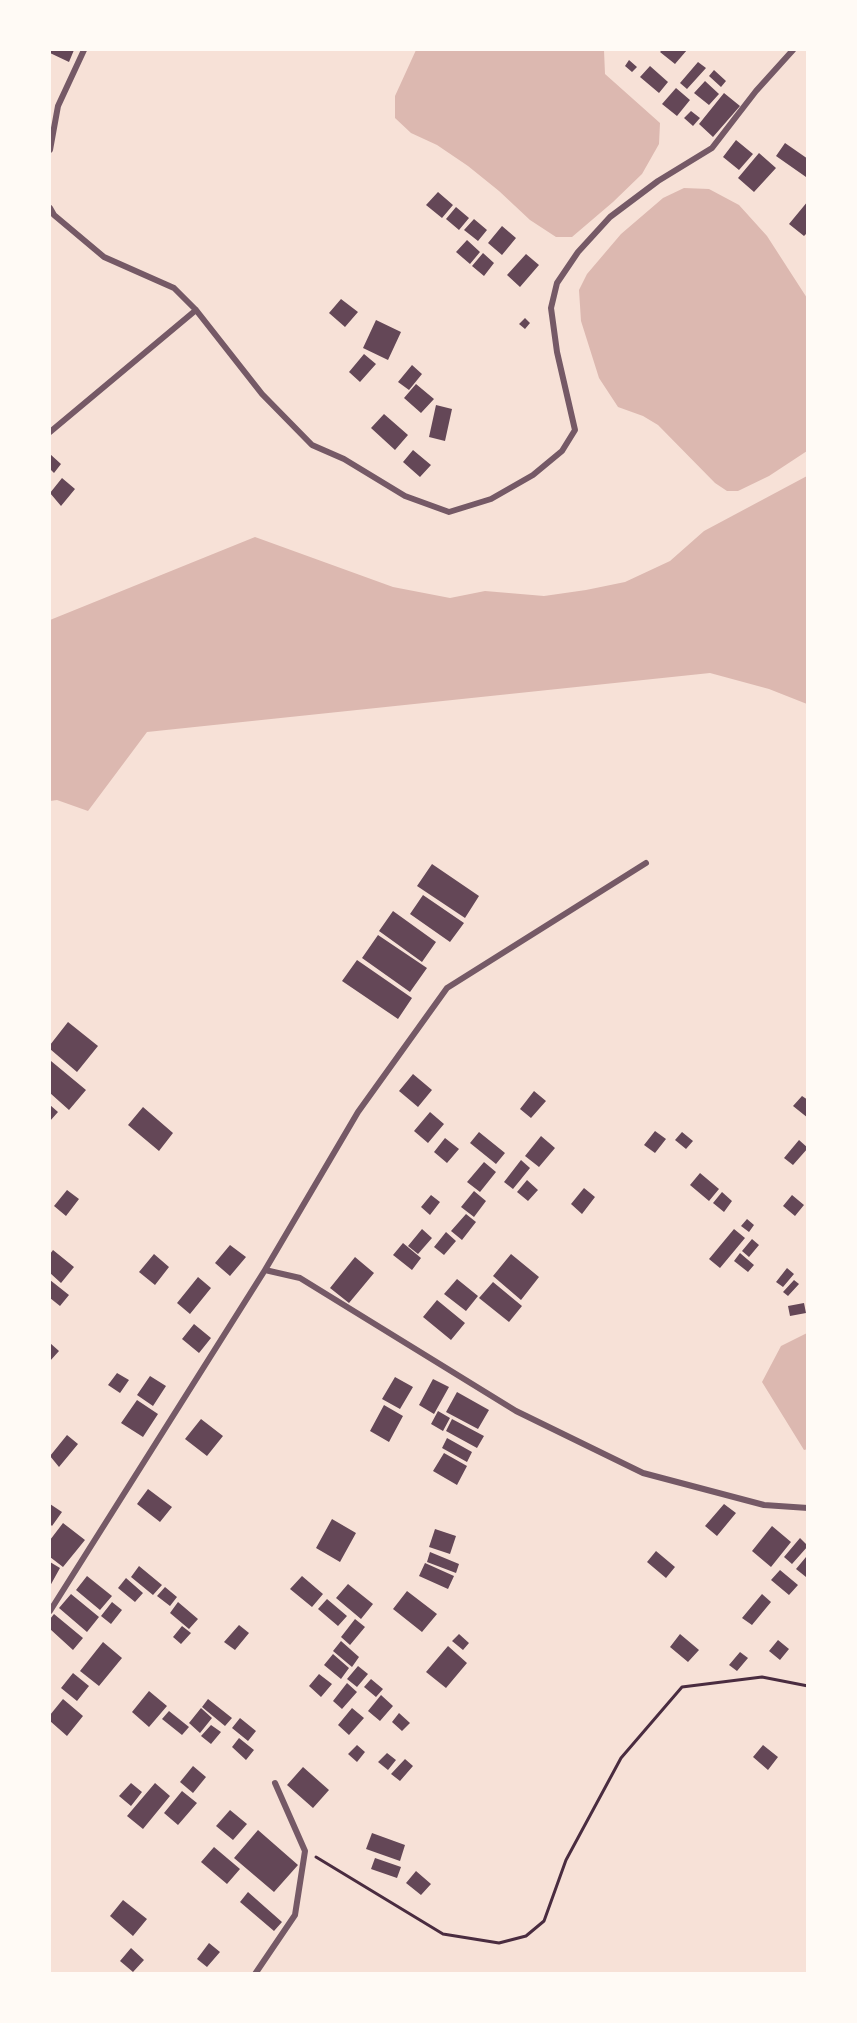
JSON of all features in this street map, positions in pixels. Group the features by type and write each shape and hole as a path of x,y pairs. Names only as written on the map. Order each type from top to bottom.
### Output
{"street":[{"path":"50,150 58,106 84,50"},
{"path":"50,208 54,215 104,256 174,288 196,310 262,394 312,445 344,459 405,496 448,512 491,499 533,475 562,450 575,430 557,352 551,308 557,283 578,252 610,217 658,182 712,148 763,82 793,50"},
{"path":"50,432 196,310"},
{"path":"50,1611 265,1270 358,1112 447,988 646,863"},
{"path":"265,1270 300,1278 516,1412 643,1473 764,1505 807,1508"},
{"path":"255,1974 295,1915 304,1851 275,1782"}],"path":[{"path":"304,1851 443,1934 499,1943 526,1936 544,1922 566,1860 621,1758 682,1687 762,1677 807,1686"}],"shaded area":[{"path":"416,50 604,50 605,74 660,123 659,144 642,174 613,202 572,237 556,237 530,220 468,166 437,145 411,133 395,118 395,96"},
{"path":"684,188 709,189 739,205 767,236 807,298 807,451 769,476 738,491 727,491 715,483 658,425 643,416 618,407 599,378 581,321 579,290 587,274 621,234 663,198"},
{"path":"807,476 807,704 769,689 710,673 147,732 88,811 57,800 50,801 50,620 255,537 393,587 450,598 485,591 544,596 586,590 625,582 670,561 704,531"},
{"path":"807,1333 808,1449 804,1450 762,1382 781,1346"}],"building":[{"path":"50,50 74,50 69,62 50,53"},
{"path":"662,50 687,50 675,64 660,52"},
{"path":"629,60 637,67 632,72 625,66"},
{"path":"698,62 706,68 687,89 680,83"},
{"path":"650,66 668,82 659,93 640,77"},
{"path":"714,70 726,81 721,87 709,76"},
{"path":"705,81 719,94 709,105 694,93"},
{"path":"676,88 690,100 677,116 662,104"},
{"path":"724,93 740,106 713,137 699,124"},
{"path":"691,111 700,118 693,126 684,118"},
{"path":"736,140 753,154 739,170 723,157"},
{"path":"785,143 808,159 806,177 776,156"},
{"path":"759,153 776,168 754,192 738,178"},
{"path":"438,192 453,205 442,218 426,205"},
{"path":"808,201 808,232 804,236 789,224"},
{"path":"456,207 469,218 459,230 446,219"},
{"path":"474,219 487,230 478,241 464,230"},
{"path":"502,226 516,238 502,255 488,243"},
{"path":"467,240 480,252 470,264 456,252"},
{"path":"483,253 494,263 484,276 472,266"},
{"path":"526,254 539,265 520,287 507,275"},
{"path":"341,299 358,312 345,327 329,313"},
{"path":"525,318 530,323 525,329 519,324"},
{"path":"376,320 401,332 388,360 363,348"},
{"path":"364,354 376,364 360,382 349,372"},
{"path":"412,365 422,374 409,390 398,382"},
{"path":"416,384 434,399 421,413 404,398"},
{"path":"436,405 452,409 445,441 429,437"},
{"path":"384,414 408,435 395,450 371,428"},
{"path":"413,450 431,465 420,477 403,462"},
{"path":"50,454 61,464 54,473 50,469"},
{"path":"62,478 75,489 61,506 50,493"},
{"path":"432,864 479,896 465,918 417,886"},
{"path":"423,895 464,923 450,942 410,914"},
{"path":"393,911 436,942 422,962 379,931"},
{"path":"378,935 427,968 410,992 362,958"},
{"path":"357,960 412,998 398,1019 342,981"},
{"path":"68,1022 98,1046 77,1072 50,1049 50,1045"},
{"path":"51,1061 86,1090 69,1110 50,1093"},
{"path":"413,1074 432,1090 418,1107 399,1091"},
{"path":"534,1091 546,1101 531,1118 520,1109"},
{"path":"802,1096 808,1100 808,1118 793,1106"},
{"path":"50,1105 58,1112 50,1121"},
{"path":"143,1107 173,1133 159,1151 128,1125"},
{"path":"430,1112 444,1124 428,1143 414,1131"},
{"path":"655,1131 666,1139 655,1153 644,1145"},
{"path":"479,1132 505,1153 496,1164 470,1143"},
{"path":"682,1132 693,1141 686,1149 675,1140"},
{"path":"541,1136 555,1148 539,1167 525,1156"},
{"path":"445,1138 459,1149 447,1163 434,1152"},
{"path":"799,1140 808,1148 793,1165 784,1158"},
{"path":"521,1160 530,1168 513,1189 504,1182"},
{"path":"484,1162 496,1172 480,1192 467,1182"},
{"path":"700,1173 719,1189 709,1201 690,1185"},
{"path":"527,1180 538,1190 528,1201 517,1192"},
{"path":"584,1188 595,1197 582,1214 571,1204"},
{"path":"67,1190 79,1199 66,1216 54,1206"},
{"path":"474,1191 486,1201 474,1217 461,1207"},
{"path":"722,1192 732,1201 724,1212 713,1203"},
{"path":"431,1195 440,1202 430,1215 421,1207"},
{"path":"792,1195 804,1205 795,1216 783,1206"},
{"path":"466,1214 476,1222 462,1240 451,1231"},
{"path":"747,1219 754,1225 749,1232 741,1226"},
{"path":"422,1229 432,1238 418,1254 408,1246"},
{"path":"734,1229 745,1238 720,1268 709,1259"},
{"path":"446,1232 456,1241 444,1255 434,1247"},
{"path":"752,1239 759,1245 749,1257 742,1251"},
{"path":"403,1243 421,1258 412,1270 393,1255"},
{"path":"230,1245 246,1257 230,1276 215,1263"},
{"path":"53,1250 74,1267 61,1283 50,1273 50,1254"},
{"path":"740,1253 754,1265 748,1272 734,1261"},
{"path":"154,1254 169,1267 155,1285 139,1272"},
{"path":"511,1254 539,1277 521,1300 493,1276"},
{"path":"355,1257 374,1273 349,1303 330,1288"},
{"path":"787,1268 794,1274 783,1287 776,1282"},
{"path":"198,1277 211,1288 190,1314 177,1303"},
{"path":"457,1279 478,1296 466,1311 444,1294"},
{"path":"50,1280 69,1295 60,1306 50,1298"},
{"path":"794,1280 799,1284 788,1296 783,1292"},
{"path":"493,1282 522,1306 509,1322 479,1298"},
{"path":"437,1300 465,1323 451,1340 423,1317"},
{"path":"804,1303 806,1313 790,1316 788,1306"},
{"path":"194,1324 211,1338 199,1353 182,1339"},
{"path":"50,1343 59,1351 50,1361"},
{"path":"117,1373 129,1380 120,1393 108,1385"},
{"path":"150,1376 166,1386 153,1406 137,1395"},
{"path":"395,1377 413,1387 400,1409 382,1399"},
{"path":"433,1379 449,1387 434,1414 419,1405"},
{"path":"457,1392 489,1410 478,1429 446,1412"},
{"path":"137,1400 158,1414 143,1437 121,1423"},
{"path":"384,1405 403,1416 389,1442 370,1431"},
{"path":"438,1411 450,1418 443,1431 431,1424"},
{"path":"201,1419 223,1436 207,1456 185,1439"},
{"path":"452,1419 484,1436 477,1448 446,1431"},
{"path":"67,1435 78,1444 59,1467 50,1456"},
{"path":"447,1438 472,1452 467,1462 442,1448"},
{"path":"444,1453 467,1466 457,1485 433,1471"},
{"path":"148,1489 172,1507 160,1522 137,1504"},
{"path":"50,1504 62,1512 52,1526 50,1524"},
{"path":"724,1504 736,1513 717,1536 705,1526"},
{"path":"332,1519 356,1533 340,1562 316,1548"},
{"path":"63,1523 85,1540 63,1567 50,1557 50,1540"},
{"path":"772,1526 791,1542 771,1567 752,1551"},
{"path":"435,1529 456,1536 450,1554 429,1547"},
{"path":"800,1538 808,1546 792,1564 784,1557"},
{"path":"656,1551 675,1567 666,1578 647,1562"},
{"path":"430,1552 459,1564 456,1573 427,1562"},
{"path":"806,1557 808,1574 806,1577 796,1569"},
{"path":"50,1562 60,1568 50,1586"},
{"path":"425,1563 454,1576 448,1589 419,1576"},
{"path":"139,1566 162,1585 153,1595 131,1577"},
{"path":"780,1570 798,1585 789,1595 771,1580"},
{"path":"87,1576 112,1596 100,1610 76,1590"},
{"path":"302,1576 323,1594 312,1607 290,1589"},
{"path":"126,1578 143,1593 135,1602 118,1588"},
{"path":"348,1584 373,1604 361,1619 336,1598"},
{"path":"165,1587 177,1597 170,1606 157,1596"},
{"path":"407,1591 437,1614 422,1632 393,1609"},
{"path":"71,1594 99,1617 87,1632 59,1608"},
{"path":"762,1594 771,1602 752,1625 742,1618"},
{"path":"327,1599 347,1616 338,1626 318,1609"},
{"path":"112,1602 122,1610 111,1624 101,1616"},
{"path":"178,1602 198,1619 189,1629 170,1613"},
{"path":"54,1614 83,1638 73,1650 50,1629 50,1619"},
{"path":"355,1619 365,1627 350,1645 341,1637"},
{"path":"239,1625 249,1633 235,1650 224,1642"},
{"path":"182,1626 191,1633 181,1644 173,1637"},
{"path":"459,1634 469,1643 463,1650 452,1641"},
{"path":"680,1634 699,1650 688,1662 670,1647"},
{"path":"778,1640 789,1649 780,1660 769,1651"},
{"path":"341,1641 359,1657 352,1667 333,1651"},
{"path":"103,1642 122,1658 99,1686 80,1671"},
{"path":"448,1646 467,1663 446,1688 426,1672"},
{"path":"740,1652 748,1658 737,1671 729,1665"},
{"path":"333,1654 349,1668 341,1679 324,1665"},
{"path":"358,1666 368,1674 357,1687 347,1679"},
{"path":"73,1673 89,1686 77,1701 61,1688"},
{"path":"319,1674 332,1684 321,1697 309,1686"},
{"path":"371,1679 383,1689 376,1697 364,1687"},
{"path":"347,1683 357,1692 342,1709 333,1701"},
{"path":"149,1691 167,1706 149,1727 132,1712"},
{"path":"381,1695 393,1706 380,1721 368,1711"},
{"path":"63,1699 83,1716 67,1736 50,1721 50,1715"},
{"path":"208,1699 232,1718 225,1726 202,1707"},
{"path":"201,1708 212,1718 200,1733 189,1723"},
{"path":"352,1708 364,1718 349,1735 338,1725"},
{"path":"169,1711 189,1727 182,1735 162,1719"},
{"path":"399,1713 410,1723 402,1731 392,1722"},
{"path":"240,1718 256,1731 248,1741 232,1728"},
{"path":"211,1725 221,1732 211,1744 201,1736"},
{"path":"239,1738 254,1750 246,1760 232,1747"},
{"path":"357,1745 365,1752 357,1762 348,1754"},
{"path":"763,1745 778,1757 768,1770 753,1757"},
{"path":"387,1753 396,1760 388,1770 378,1762"},
{"path":"405,1759 413,1766 400,1781 391,1774"},
{"path":"193,1766 206,1777 193,1793 180,1782"},
{"path":"303,1767 329,1790 313,1808 287,1785"},
{"path":"131,1783 142,1792 131,1806 119,1796"},
{"path":"155,1783 170,1796 143,1829 127,1816"},
{"path":"182,1791 197,1803 178,1825 164,1813"},
{"path":"230,1810 247,1824 233,1840 216,1826"},
{"path":"258,1830 298,1865 274,1892 234,1858"},
{"path":"372,1833 405,1845 400,1861 366,1849"},
{"path":"214,1847 240,1869 227,1884 201,1862"},
{"path":"375,1858 401,1867 397,1878 371,1869"},
{"path":"416,1871 431,1884 421,1895 406,1883"},
{"path":"248,1892 282,1922 274,1931 240,1902"},
{"path":"123,1900 147,1919 133,1936 110,1916"},
{"path":"209,1943 220,1952 207,1967 197,1959"},
{"path":"131,1948 144,1960 133,1972 120,1961"}]}
